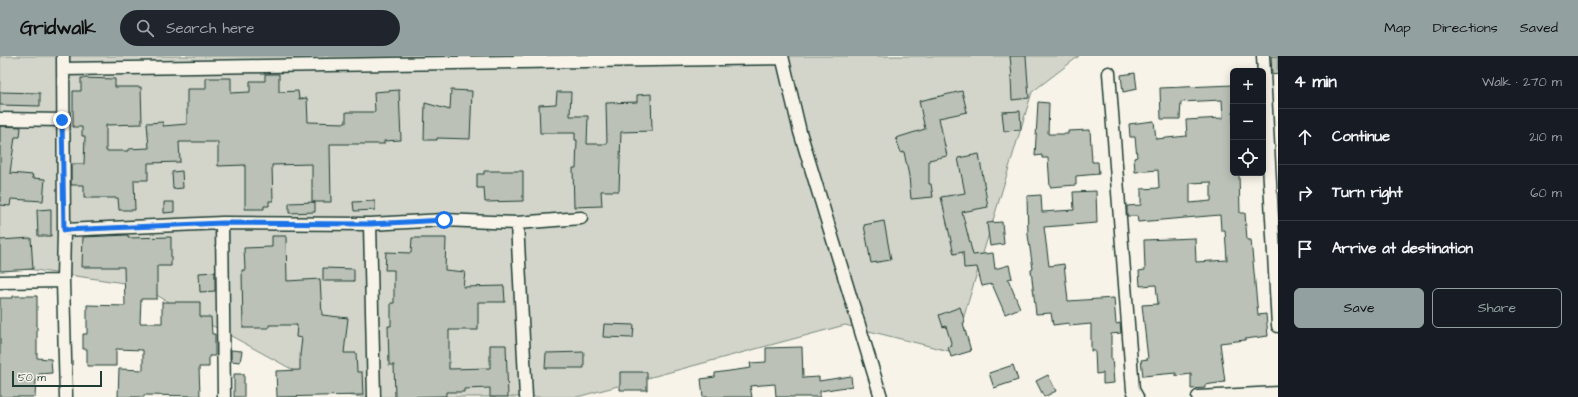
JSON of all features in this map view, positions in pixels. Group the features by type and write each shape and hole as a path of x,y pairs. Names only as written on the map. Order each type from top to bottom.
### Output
{"street":[{"path":"63,56 63,281 66,397"},
{"path":"1263,56 1278,326"},
{"path":"63,69 782,57 800,132 880,397"},
{"path":"1109,73 1133,390 1137,397"},
{"path":"0,119 62,120"},
{"path":"64,230 222,223 370,224 444,220 517,223 581,218"},
{"path":"222,223 224,397"},
{"path":"517,223 526,397"},
{"path":"370,224 374,397"},
{"path":"0,282 63,281"},
{"path":"1198,397 1278,393"}],"shaded area":[{"path":"0,56 1079,56 1032,92 953,352 845,325 577,397 362,397 337,394 138,285 0,265"}],"building":[{"path":"1010,56 1026,56 1029,98 1012,100"},
{"path":"1271,56 1278,56 1278,74 1272,75"},
{"path":"1135,73 1137,89 1123,92 1121,75"},
{"path":"265,74 279,74 279,92 298,91 299,99 307,98 308,122 346,123 346,112 375,112 374,92 399,90 401,140 384,141 384,144 330,144 331,202 312,202 312,164 272,165 273,201 269,201 269,206 264,206 264,209 245,209 245,165 218,166 218,142 179,142 180,162 148,163 148,180 134,180 135,210 119,210 118,198 84,198 84,185 71,185 71,164 84,164 85,136 82,136 82,127 73,127 73,91 81,91 81,78 115,79 115,87 141,87 142,124 106,125 106,151 128,151 128,149 149,148 147,123 163,122 163,126 187,124 187,89 206,89 206,78 231,78 231,93 250,92 250,81 265,81"},
{"path":"1230,85 1230,176 1239,176 1240,213 1245,213 1247,240 1251,240 1258,315 1266,314 1268,336 1220,343 1225,382 1205,385 1205,388 1191,389 1191,374 1176,376 1176,373 1143,376 1141,360 1148,359 1142,305 1158,304 1156,285 1140,286 1139,271 1145,270 1144,240 1195,238 1196,262 1227,260 1225,230 1221,230 1220,215 1138,222 1137,216 1127,216 1127,206 1141,205 1141,189 1159,188 1158,170 1135,172 1134,158 1137,157 1135,137 1130,137 1129,124 1154,121 1156,139 1187,136 1186,120 1223,118 1222,100 1181,102 1180,119 1161,119 1160,88","holes":["1211,182 1211,201 1190,203 1190,183"]},
{"path":"451,90 472,91 470,139 437,138 437,140 424,140 425,103 450,110"},
{"path":"962,91 967,112 939,118 947,156 929,160 929,184 931,184 933,197 911,199 909,176 904,152 901,153 896,138 925,129 919,101"},
{"path":"0,92 40,93 40,106 0,105"},
{"path":"557,92 571,92 570,116 588,116 587,144 607,144 606,103 637,102 637,95 651,94 652,131 621,132 619,191 601,191 602,206 574,207 573,168 576,168 577,140 575,140 575,133 540,133 539,105 556,104"},
{"path":"1038,102 1049,103 1048,134 1068,134 1068,131 1090,130 1092,162 1098,162 1099,174 1076,176 1076,185 1050,187 1048,158 1042,158 1042,155 1035,156"},
{"path":"1020,111 1021,130 1004,131 1002,112"},
{"path":"0,126 21,127 20,137 15,137 10,173 33,175 32,178 45,179 43,201 11,199 10,206 0,205"},
{"path":"979,154 988,207 962,212 973,255 993,253 995,269 1009,265 1012,278 1008,279 1020,308 1005,314 992,284 982,286 977,267 964,268 963,252 954,254 941,197 965,193 958,158"},
{"path":"182,171 183,188 173,189 172,172"},
{"path":"484,171 523,171 523,201 485,202 484,188 477,188 477,174 484,174"},
{"path":"1096,191 1097,223 1044,227 1049,266 1064,264 1068,301 1114,298 1116,324 1120,323 1121,333 1111,334 1111,359 1112,358 1114,383 1103,384 1103,373 1096,374 1095,351 1091,351 1091,324 1069,326 1069,323 1053,325 1051,313 1036,314 1031,270 1033,269 1028,235 1027,196 1041,195 1042,212 1074,210 1073,192"},
{"path":"375,201 375,210 354,211 353,202"},
{"path":"164,202 174,202 174,212 164,213"},
{"path":"315,202 315,212 289,213 289,203"},
{"path":"51,209 51,236 38,236 37,210"},
{"path":"884,221 891,260 871,263 864,225"},
{"path":"1002,222 1004,244 990,246 987,223"},
{"path":"128,235 128,238 171,237 171,266 157,266 157,299 141,299 140,323 162,323 162,302 200,302 200,317 211,317 212,334 215,334 215,356 209,356 209,367 199,367 200,396 144,395 144,397 118,397 119,369 143,370 143,350 116,349 116,366 87,366 87,349 83,349 83,334 87,334 87,305 125,306 124,267 82,267 83,237"},
{"path":"272,236 286,236 287,281 320,279 322,315 348,318 344,353 356,353 357,372 362,372 363,395 277,397 276,371 300,370 302,338 296,337 297,325 269,325 269,328 243,328 242,270 245,270 244,248 272,247"},
{"path":"31,238 33,269 0,271 0,240"},
{"path":"412,238 446,238 445,270 465,272 463,287 504,286 505,302 478,302 478,330 449,330 449,369 490,368 490,345 506,345 508,397 490,397 490,388 464,389 464,392 446,392 446,396 395,397 394,365 389,365 388,326 391,326 391,303 394,303 394,270 385,270 386,252 411,253"},
{"path":"323,268 354,269 354,281 323,281"},
{"path":"215,272 215,291 200,292 199,273"},
{"path":"13,296 37,296 37,358 51,359 52,373 39,374 39,380 36,380 35,397 0,397 0,298 13,298"},
{"path":"960,307 965,322 963,323 971,351 951,357 948,347 952,346 946,326 943,327 939,315"},
{"path":"604,324 634,325 633,338 603,337"},
{"path":"802,347 803,378 819,377 819,381 851,376 852,386 820,391 820,397 776,397 775,384 750,386 752,397 703,397 701,379 715,377 715,373 751,368 750,363 766,362 766,348"},
{"path":"231,350 242,351 240,362 231,361"},
{"path":"584,352 584,368 545,368 546,353"},
{"path":"1013,365 1018,380 994,388 989,373"},
{"path":"620,372 647,372 647,390 620,390"},
{"path":"234,374 244,374 244,397 234,397"},
{"path":"1048,375 1056,391 1044,397 1036,381"}],"route":[{"path":"62,120 64,230 222,223 370,224 444,220"}]}
